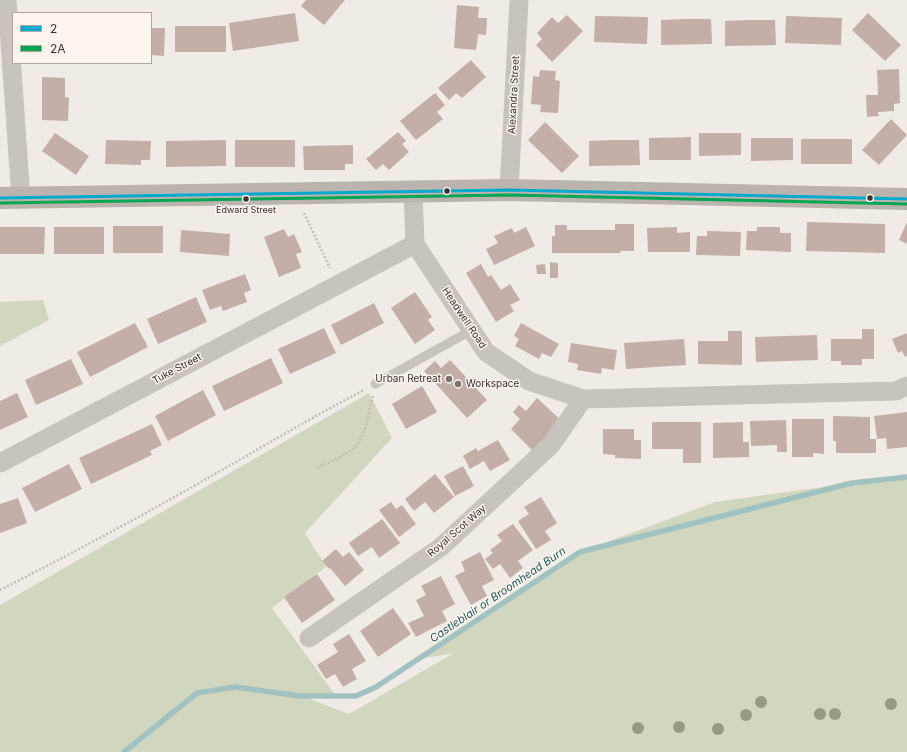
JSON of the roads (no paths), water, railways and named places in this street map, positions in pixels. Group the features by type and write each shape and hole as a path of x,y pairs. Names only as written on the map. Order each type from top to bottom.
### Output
{"street":[{"path":"7,0 21,198"},
{"name":"Alexandra Street","path":"509,190 519,0"},
{"path":"0,198 509,190 907,199"},
{"path":"413,192 415,244"},
{"name":"Tuke Street","path":"0,463 415,244"},
{"name":"Headwell Road","path":"415,244 486,352 529,381 583,399 896,391 907,386"},
{"name":"Royal Scot Way","path":"308,638 441,547 551,445 583,399"}],"lane":[{"path":"375,384 472,330"}],"waterway":[{"name":"Castleblair or Broomhead Burn","path":"124,752 197,693 235,687 300,696 356,696 376,687 580,552 852,483 907,477"}],"place":[{"name":"Edward Street","path":"246,199"},
{"name":"Urban Retreat","path":"449,379"},
{"name":"Workspace","path":"458,384"}]}
